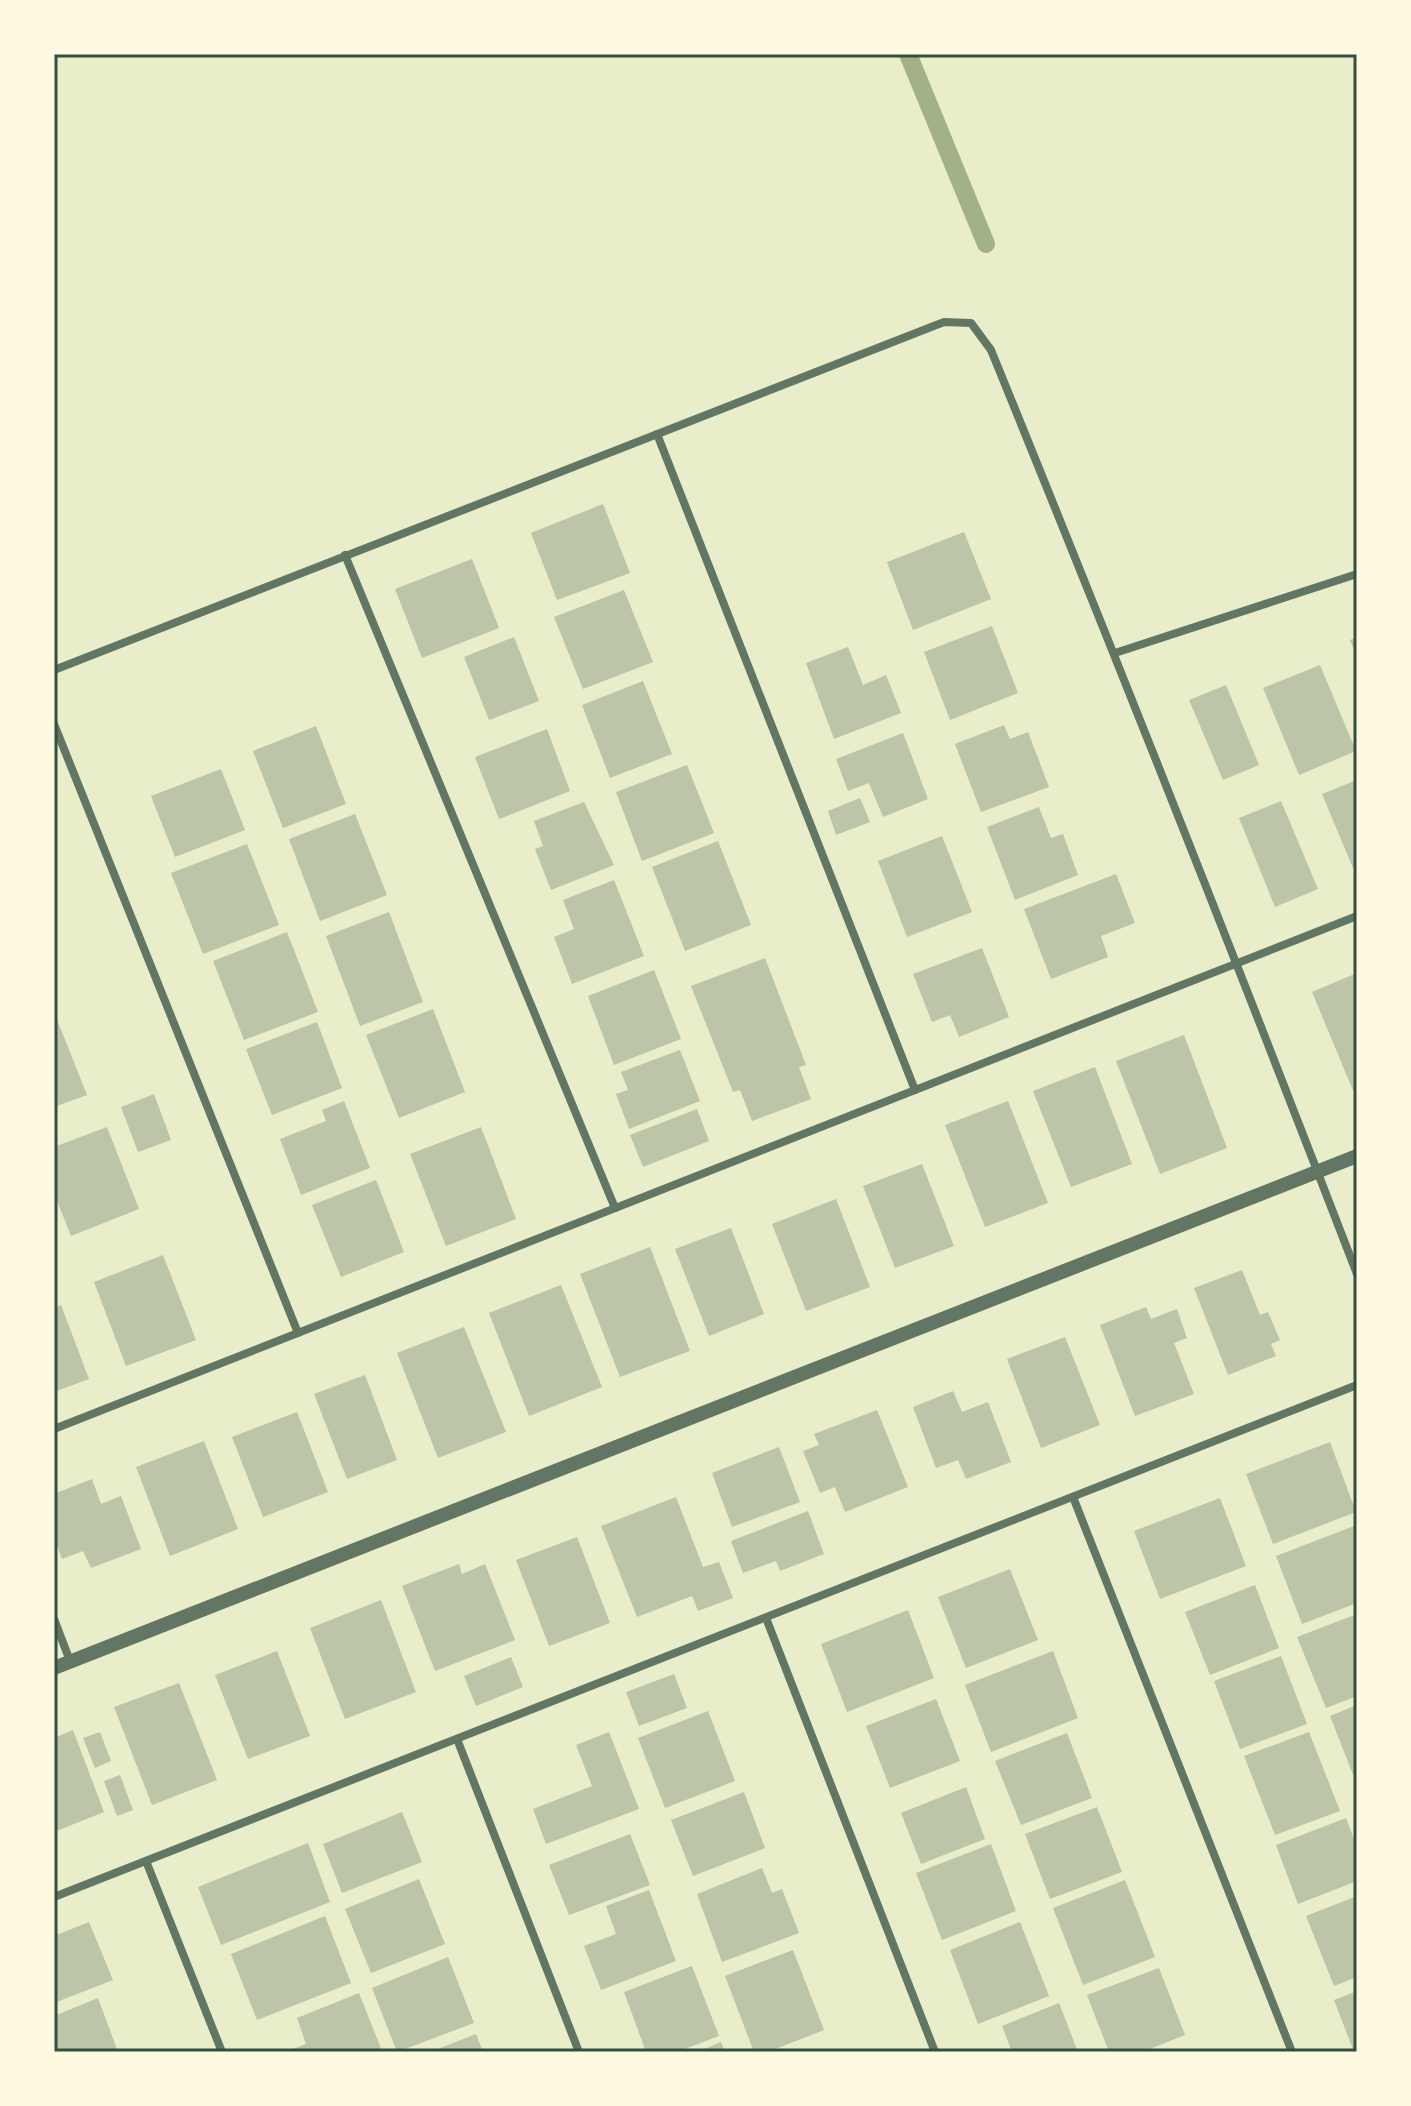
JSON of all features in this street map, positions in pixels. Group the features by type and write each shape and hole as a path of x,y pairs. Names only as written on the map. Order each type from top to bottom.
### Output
{"street":[{"path":"54,670 944,322 971,323 991,350 1115,653 1239,963 1357,1274"},
{"path":"657,434 915,1090"},
{"path":"345,555 615,1208"},
{"path":"1115,653 1357,574"},
{"path":"54,724 298,1333"},
{"path":"54,1429 1357,916"},
{"path":"54,1668 1357,1156"},
{"path":"54,1897 1357,1385"},
{"path":"1073,1497 1292,2052"},
{"path":"766,1618 935,2052"},
{"path":"54,1619 70,1661"},
{"path":"457,1739 579,2052"},
{"path":"146,1861 222,2052"}],"building":[{"path":"603,504 630,573 557,600 531,533"},
{"path":"964,532 991,599 913,630 887,562"},
{"path":"472,559 499,628 422,658 395,589"},
{"path":"624,590 653,662 583,689 554,617"},
{"path":"992,626 1018,693 950,720 924,652"},
{"path":"514,637 539,701 489,720 464,657"},
{"path":"1357,637 1357,657 1350,640"},
{"path":"848,647 863,685 886,675 901,713 834,739 806,663"},
{"path":"1320,665 1356,751 1299,775 1263,688"},
{"path":"643,681 672,754 610,778 582,705"},
{"path":"1226,685 1259,765 1223,780 1189,700"},
{"path":"1004,725 1010,739 1028,732 1049,787 981,812 955,744"},
{"path":"316,726 346,804 283,828 253,751"},
{"path":"547,729 570,791 499,819 475,757"},
{"path":"903,733 928,799 883,817 869,783 848,791 836,759"},
{"path":"687,765 714,833 642,861 616,792"},
{"path":"221,769 245,830 175,857 151,796"},
{"path":"1357,780 1357,867 1353,868 1322,794"},
{"path":"860,798 870,822 836,835 828,811"},
{"path":"1281,801 1318,889 1275,907 1239,818"},
{"path":"584,802 614,865 551,890 535,849 543,846 534,821"},
{"path":"1039,807 1051,838 1063,834 1078,875 1015,900 987,827"},
{"path":"355,814 387,895 320,921 289,839"},
{"path":"942,836 972,912 907,937 878,861"},
{"path":"718,841 751,925 685,951 652,867"},
{"path":"247,844 279,925 203,954 171,873"},
{"path":"1116,874 1135,923 1101,936 1108,957 1051,979 1024,909"},
{"path":"614,880 644,956 572,984 554,937 574,929 563,900"},
{"path":"389,912 423,1002 360,1026 326,936"},
{"path":"287,932 318,1012 244,1040 213,961"},
{"path":"982,948 1009,1017 959,1037 950,1015 932,1022 913,974"},
{"path":"765,958 806,1065 799,1067 811,1099 752,1121 740,1090 733,1092 691,986"},
{"path":"654,970 681,1039 614,1065 588,996"},
{"path":"1357,973 1357,1100 1312,992"},
{"path":"433,1009 465,1092 399,1118 366,1035"},
{"path":"54,1012 87,1095 54,1107"},
{"path":"317,1022 342,1088 272,1115 246,1049"},
{"path":"1184,1035 1227,1148 1160,1174 1116,1061"},
{"path":"680,1050 700,1101 629,1129 616,1094 628,1090 621,1072"},
{"path":"1095,1067 1132,1164 1071,1187 1033,1091"},
{"path":"154,1094 171,1140 138,1152 121,1107"},
{"path":"344,1101 370,1168 301,1195 280,1139 326,1121 322,1110"},
{"path":"1008,1101 1048,1203 985,1227 945,1125"},
{"path":"697,1109 709,1141 643,1167 630,1135"},
{"path":"107,1127 139,1209 71,1236 54,1193 54,1147"},
{"path":"481,1127 516,1219 446,1246 410,1154"},
{"path":"922,1164 954,1246 895,1268 863,1186"},
{"path":"376,1180 404,1252 341,1277 312,1205"},
{"path":"836,1199 870,1287 806,1311 772,1224"},
{"path":"731,1228 764,1314 709,1336 675,1249"},
{"path":"650,1247 690,1351 620,1377 580,1274"},
{"path":"163,1255 196,1340 126,1366 94,1282"},
{"path":"1242,1270 1260,1315 1268,1312 1280,1340 1271,1344 1276,1356 1228,1375 1194,1288"},
{"path":"561,1285 602,1387 529,1416 489,1313"},
{"path":"61,1305 89,1379 54,1392 54,1308"},
{"path":"1146,1307 1151,1319 1177,1309 1187,1338 1174,1343 1194,1394 1135,1416 1100,1325"},
{"path":"464,1327 506,1432 438,1458 397,1353"},
{"path":"1065,1337 1100,1425 1041,1448 1007,1359"},
{"path":"365,1375 397,1460 347,1479 314,1394"},
{"path":"953,1391 962,1412 988,1402 1011,1462 966,1479 958,1460 936,1468 913,1407"},
{"path":"877,1410 908,1487 845,1512 835,1487 820,1493 803,1451 819,1445 814,1434"},
{"path":"297,1412 328,1492 263,1517 232,1437"},
{"path":"204,1441 238,1529 170,1556 136,1467"},
{"path":"1330,1442 1356,1512 1273,1544 1246,1474"},
{"path":"779,1447 800,1502 732,1527 712,1473"},
{"path":"92,1479 101,1504 121,1496 141,1549 91,1568 83,1551 62,1559 54,1537 54,1494"},
{"path":"676,1497 703,1567 719,1562 733,1598 698,1611 692,1596 637,1617 601,1526"},
{"path":"1220,1498 1246,1566 1160,1599 1134,1531"},
{"path":"808,1511 824,1554 780,1571 776,1561 743,1573 731,1541"},
{"path":"1354,1526 1357,1603 1302,1624 1276,1556"},
{"path":"577,1537 610,1623 549,1646 516,1560"},
{"path":"459,1564 462,1574 485,1564 515,1640 435,1671 402,1586"},
{"path":"1010,1569 1038,1640 966,1668 938,1597"},
{"path":"1255,1585 1279,1648 1210,1675 1185,1612"},
{"path":"381,1600 416,1692 345,1719 310,1628"},
{"path":"908,1610 934,1678 847,1712 821,1644"},
{"path":"1357,1614 1357,1696 1326,1708 1297,1637"},
{"path":"277,1651 310,1736 248,1759 215,1675"},
{"path":"1053,1651 1078,1718 991,1752 965,1685"},
{"path":"1281,1656 1307,1724 1240,1749 1214,1681"},
{"path":"511,1657 523,1687 476,1706 464,1676"},
{"path":"674,1674 687,1708 639,1726 626,1692"},
{"path":"179,1683 217,1780 152,1805 114,1707"},
{"path":"936,1699 960,1761 890,1788 866,1726"},
{"path":"1357,1705 1357,1785 1330,1716"},
{"path":"708,1711 735,1781 665,1808 638,1738"},
{"path":"73,1730 104,1812 54,1832 54,1738"},
{"path":"100,1732 111,1761 95,1768 83,1738"},
{"path":"609,1732 639,1809 546,1844 533,1809 592,1786 576,1745"},
{"path":"1309,1732 1340,1811 1275,1835 1244,1756"},
{"path":"1067,1733 1092,1798 1021,1825 995,1761"},
{"path":"120,1775 133,1810 117,1816 104,1781"},
{"path":"966,1787 985,1839 921,1864 901,1813"},
{"path":"744,1792 765,1848 693,1876 671,1820"},
{"path":"1097,1807 1122,1872 1050,1899 1025,1834"},
{"path":"402,1812 422,1862 342,1893 323,1844"},
{"path":"1346,1818 1357,1847 1357,1881 1298,1904 1276,1845"},
{"path":"630,1834 650,1885 569,1915 549,1865"},
{"path":"308,1843 330,1902 221,1945 198,1887"},
{"path":"991,1844 1016,1911 942,1940 916,1873"},
{"path":"762,1868 772,1893 782,1889 799,1933 722,1962 697,1894"},
{"path":"419,1879 445,1944 371,1973 345,1909"},
{"path":"1125,1880 1155,1957 1083,1985 1053,1908"},
{"path":"649,1890 676,1961 601,1990 584,1946 616,1934 606,1906"},
{"path":"1357,1896 1357,1977 1334,1986 1306,1916"},
{"path":"325,1916 351,1983 257,2020 231,1954"},
{"path":"89,1922 113,1980 54,2003 54,1936"},
{"path":"1020,1922 1049,1996 978,2024 950,1950"},
{"path":"793,1950 824,2030 768,2052 754,2052 725,1976"},
{"path":"448,1957 474,2023 397,2052 372,1988"},
{"path":"692,1966 719,2036 677,2052 646,2052 624,1992"},
{"path":"1159,1968 1185,2035 1142,2052 1109,2052 1087,1995"},
{"path":"1357,1991 1357,2052 1354,2052 1334,2000"},
{"path":"359,1993 382,2051 285,2052 306,2044 297,2018"},
{"path":"98,1998 118,2052 54,2052 54,2016"},
{"path":"1059,2003 1078,2052 1012,2052 1002,2026"},
{"path":"476,2034 483,2052 430,2052"},
{"path":"721,2042 725,2052 697,2052"}],"waterway":[{"path":"908,54 986,244"}]}
